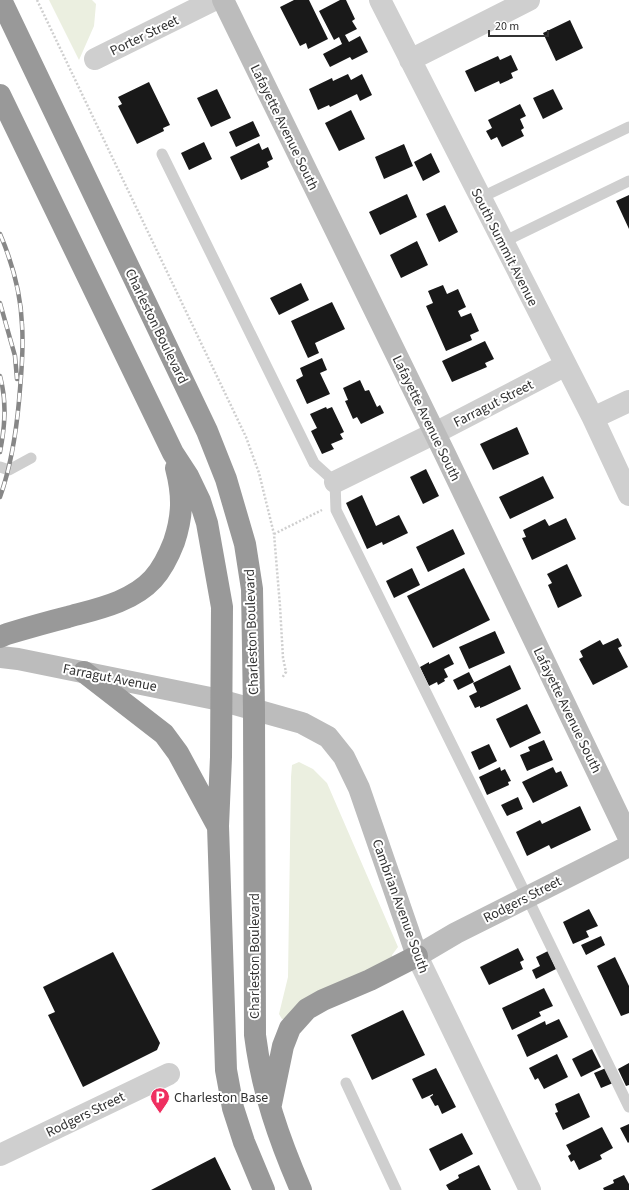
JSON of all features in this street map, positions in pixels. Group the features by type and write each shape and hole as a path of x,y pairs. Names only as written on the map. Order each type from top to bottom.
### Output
{"highway":[{"name":"Charleston Boulevard","path":"1,0 207,431 226,479 245,544 252,589 255,1035 258,1063 276,1130 301,1190"},
{"name":"Charleston Boulevard","path":"0,96 173,453 188,476 200,501 207,523 222,607 220,700 221,757 218,826 226,1070 233,1108 264,1190"},
{"path":"0,637 116,603 137,593 153,579 169,556 181,515 181,488 173,453"},
{"path":"84,672 164,734 178,753 218,826"},
{"path":"270,1109 283,1046 290,1028 307,1009 417,956"}],"street":[{"name":"Porter Street","path":"95,58 214,0"},
{"name":"Lafayette Avenue South","path":"222,0 435,433 629,838"},
{"name":"South Summit Avenue","path":"380,0 593,418 629,495"},
{"path":"410,60 529,0"},
{"name":"Farragut Street","path":"335,493 435,433 566,365"},
{"path":"593,418 629,401"},
{"name":"Farragut Avenue","path":"0,657 18,659 220,700"},
{"path":"220,700 254,710"},
{"name":"Cambrian Avenue South","path":"254,710 302,723 328,737 344,757 359,788 417,956 530,1190"},
{"name":"Rodgers Street","path":"417,956 456,933 527,896 629,846"},
{"name":"Rodgers Street","path":"0,1155 170,1074"}],"lane":[{"path":"480,198 629,127"},
{"path":"162,154 314,463 335,493 336,510 527,896 629,1107"},
{"path":"503,242 629,181"},
{"path":"0,467 9,470 31,458"},
{"path":"346,1083 396,1190"}],"path":[{"path":"36,0 246,438 259,473 274,534 283,658 286,672 282,678"},
{"path":"274,534 335,493"}],"shaded area":[{"path":"49,0 92,0 96,4 94,26 79,60"},
{"path":"299,762 313,769 327,783 398,947 392,955 393,962 289,1019 282,1019 279,1014 288,977 291,777 292,765"}],"building":[{"path":"294,0 309,0 328,39 308,49 306,43 300,46 280,7"},
{"path":"340,0 346,0 355,19 352,21 357,29 345,35 349,42 360,36 368,52 352,60 350,57 330,67 323,54 342,44 339,37 334,40 319,11"},
{"path":"570,20 583,48 556,61 543,33"},
{"path":"511,55 518,70 511,73 513,78 500,84 499,81 475,92 465,71 498,56 500,60"},
{"path":"348,74 351,80 362,74 372,95 360,101 357,94 330,107 329,105 318,110 309,89 332,78 333,81"},
{"path":"149,82 170,125 163,128 164,131 137,144 118,106 122,104 118,97"},
{"path":"217,89 231,118 211,127 197,98"},
{"path":"553,89 563,109 543,119 533,98"},
{"path":"520,104 526,116 520,119 524,128 521,130 524,136 502,147 497,137 491,140 486,131 492,128 488,120"},
{"path":"351,110 365,139 339,151 325,123"},
{"path":"253,121 260,136 236,147 229,132"},
{"path":"204,142 212,159 189,170 181,153"},
{"path":"259,143 262,150 268,147 273,159 267,162 269,167 241,180 230,157"},
{"path":"404,144 413,166 384,179 375,157"},
{"path":"431,153 440,172 423,181 414,162"},
{"path":"407,194 417,217 380,235 369,212"},
{"path":"629,195 629,229 616,201"},
{"path":"445,205 458,232 439,242 426,214"},
{"path":"417,241 428,265 401,278 390,255"},
{"path":"301,283 309,300 279,315 270,298"},
{"path":"443,285 447,294 458,289 466,307 458,311 461,317 471,313 479,331 470,335 472,340 446,351 426,306 433,303 428,291"},
{"path":"332,302 345,329 315,343 319,353 308,358 291,321"},
{"path":"485,341 494,359 485,363 487,367 452,382 442,361"},
{"path":"322,358 327,370 320,373 330,394 307,404 296,380 303,376 300,368"},
{"path":"360,380 365,391 369,390 377,407 380,405 384,413 361,424 357,417 353,419 345,401 348,400 343,388"},
{"path":"326,407 327,409 332,407 344,432 340,434 343,439 331,444 334,449 322,454 311,431 317,428 310,414"},
{"path":"517,427 529,454 493,470 480,444"},
{"path":"426,469 439,496 423,504 410,477"},
{"path":"543,476 554,498 510,519 499,497"},
{"path":"362,495 376,526 399,515 408,533 383,545 382,542 367,549 346,503"},
{"path":"566,518 576,539 532,560 522,538 526,537 523,530 545,519 549,526"},
{"path":"453,529 465,554 428,572 416,547"},
{"path":"567,564 582,596 558,608 548,585 552,583 547,574"},
{"path":"412,568 420,585 394,598 386,581"},
{"path":"464,568 490,620 433,648 407,596"},
{"path":"495,631 505,653 469,669 459,647"},
{"path":"618,638 622,646 618,648 628,667 593,685 579,659 583,657 580,651 600,640 603,645"},
{"path":"449,654 454,664 444,669 448,677 444,679 445,681 438,685 437,682 429,686 420,667"},
{"path":"510,665 521,689 485,706 475,708 469,696 477,692 473,683"},
{"path":"469,672 474,682 458,690 453,680"},
{"path":"527,704 541,733 510,748 496,719"},
{"path":"544,740 553,760 527,771 520,755 530,751 528,747"},
{"path":"489,744 497,761 479,770 471,752"},
{"path":"500,767 501,771 505,769 511,781 508,782 509,785 487,795 479,777"},
{"path":"553,767 556,773 561,771 568,786 533,803 522,782"},
{"path":"518,797 523,809 507,816 501,805"},
{"path":"580,806 591,830 551,849 549,845 527,856 516,832 540,820 542,824"},
{"path":"589,909 598,926 586,931 589,937 573,944 563,922"},
{"path":"601,936 605,945 586,955 581,945"},
{"path":"518,948 524,960 520,962 523,969 489,985 480,967"},
{"path":"548,951 556,969 536,979 532,970 540,966 536,957"},
{"path":"113,952 160,1043 157,1050 83,1087 48,1015 55,1012 43,987"},
{"path":"615,957 629,986 629,1013 621,1016 597,966"},
{"path":"544,988 553,1006 539,1012 541,1016 512,1030 502,1008"},
{"path":"403,1010 425,1055 372,1080 351,1035"},
{"path":"559,1019 568,1037 527,1057 517,1035 545,1021 546,1025"},
{"path":"592,1049 601,1067 581,1077 572,1059"},
{"path":"557,1054 568,1077 544,1089 538,1078 535,1080 529,1068"},
{"path":"629,1063 629,1085 626,1086 618,1069"},
{"path":"436,1068 456,1107 442,1114 438,1105 435,1106 430,1097 433,1094 422,1099 412,1079"},
{"path":"606,1068 613,1083 601,1088 594,1073"},
{"path":"579,1093 590,1117 563,1130 555,1113 558,1112 555,1104"},
{"path":"629,1124 629,1142 628,1143 620,1128"},
{"path":"602,1127 613,1148 600,1155 602,1159 579,1170 574,1160 571,1162 568,1156 571,1154 566,1145"},
{"path":"462,1133 473,1154 440,1171 429,1149"},
{"path":"215,1157 231,1190 151,1190"},
{"path":"479,1165 491,1190 449,1190 446,1185 459,1178 458,1175"},
{"path":"624,1175 629,1184 629,1190 604,1190 603,1188 614,1183 613,1180"}],"railway":[{"path":"0,234 12,267 18,290 23,335 15,438 0,497"},
{"path":"0,303 15,356 17,379"},
{"path":"0,376 4,395 3,433 0,452"}],"place":[{"name":"Charleston Base","path":"160,1114"}]}
